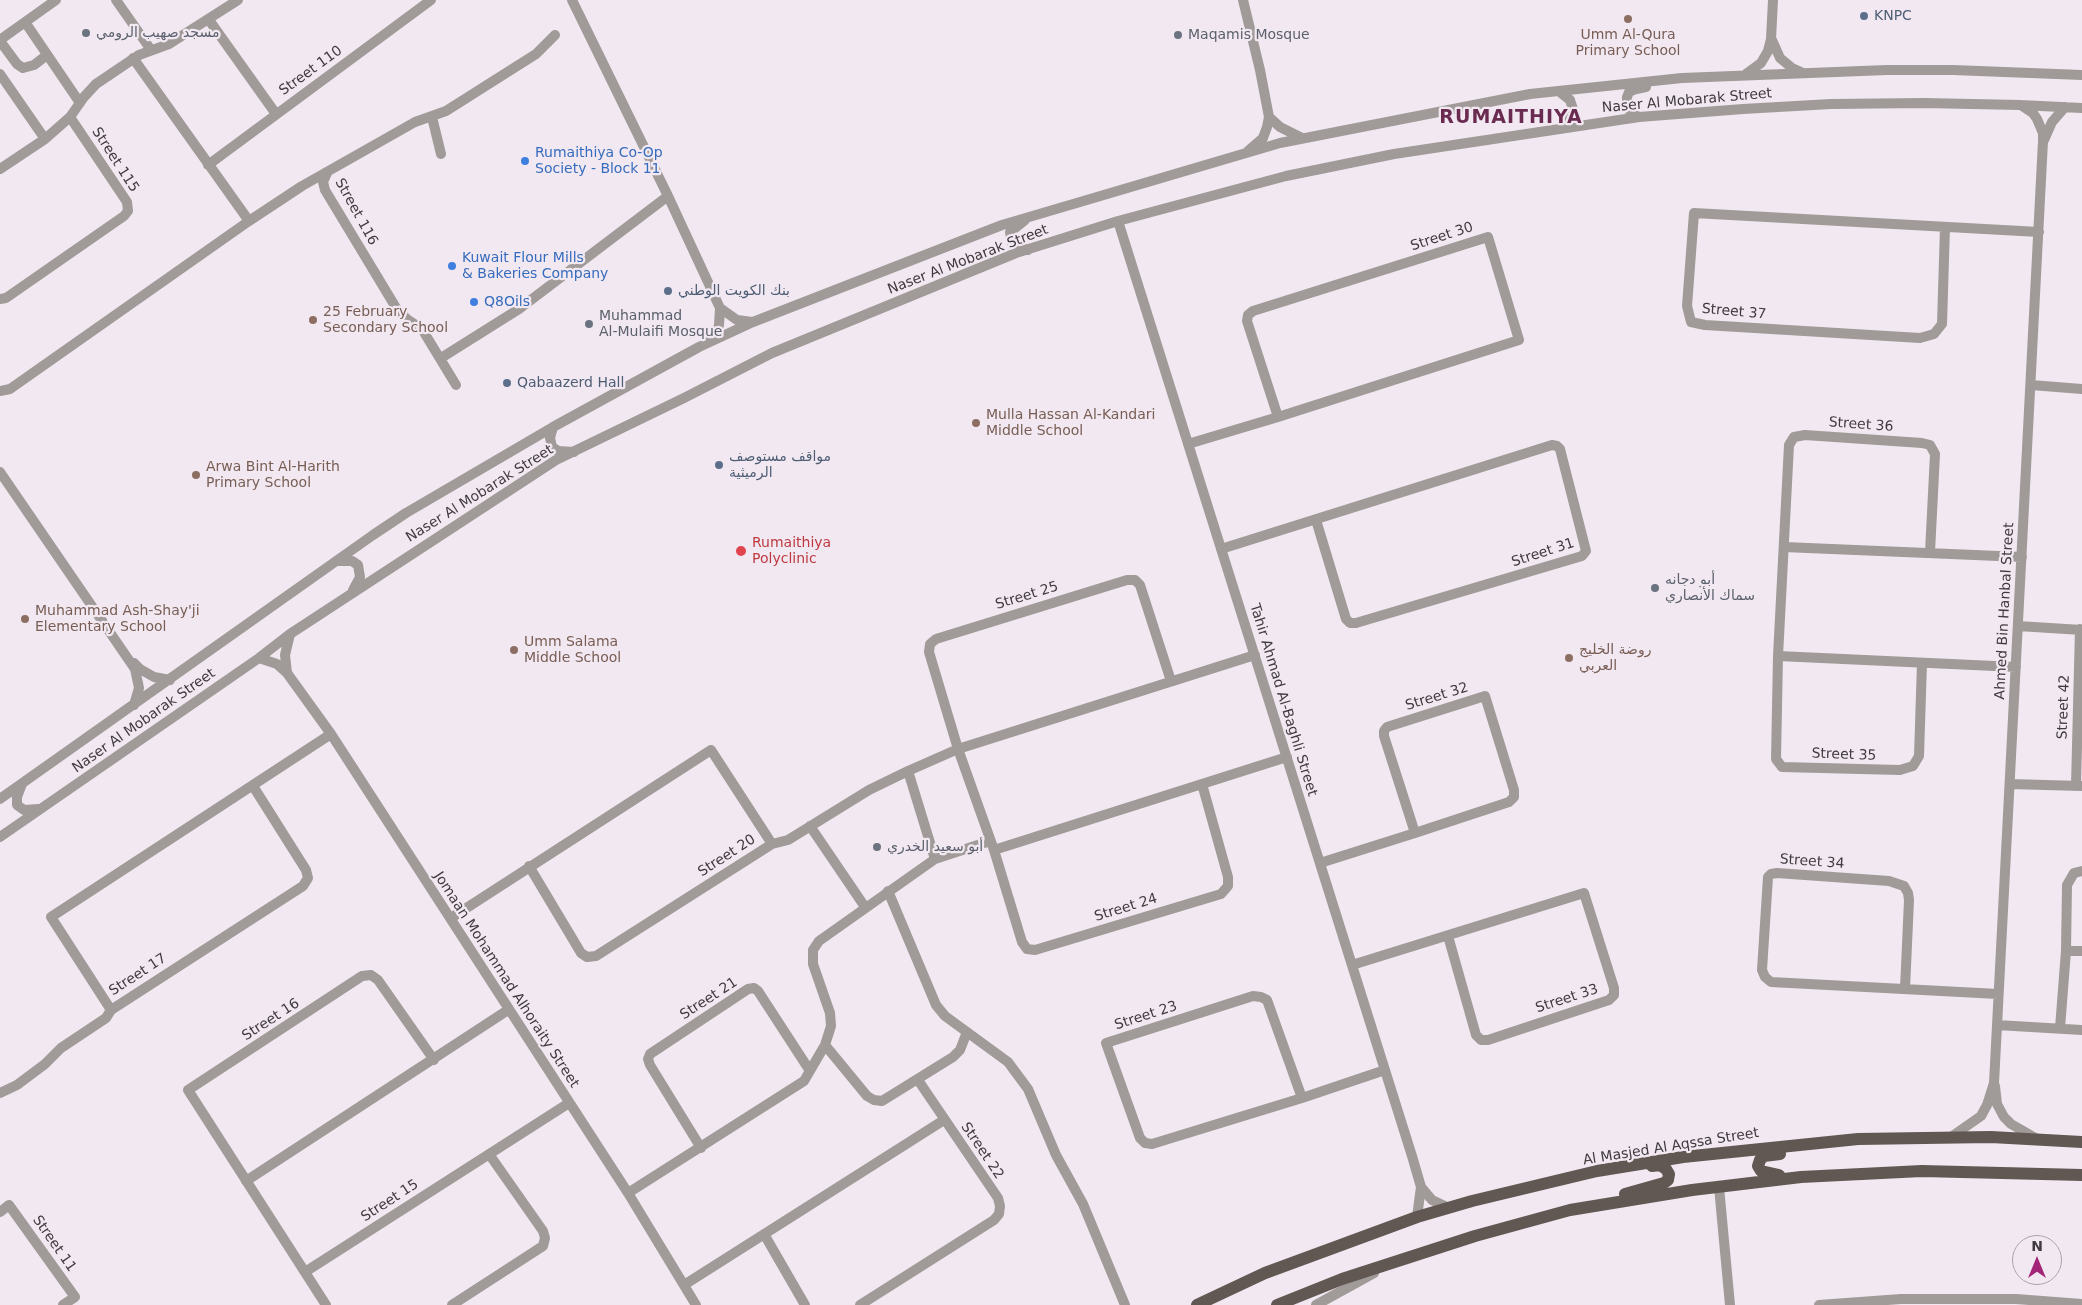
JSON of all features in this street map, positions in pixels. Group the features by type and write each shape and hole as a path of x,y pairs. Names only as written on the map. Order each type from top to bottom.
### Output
{"main road":[{"name":"Al Masjed Al Aqssa Street","path":"1197,1305 1265,1273 1417,1217 1625,1166 1683,1157 1858,1139 1951,1137 2082,1142"},
{"path":"1802,1177 1767,1174 1761,1171 1758,1166 1764,1156 1823,1148 1858,1139"},
{"path":"1276,1305 1394,1261 1475,1236 1664,1183 1668,1180 1669,1174 1660,1165 1625,1166"},
{"path":"1570,1210 1692,1190 1802,1177 1922,1171 2082,1175"}],"street":[{"path":"47,55 34,65 23,68 17,64 0,40 56,0"},
{"path":"116,0 151,50"},
{"path":"0,169 44,139 70,117 96,84 133,58 169,44 238,0"},
{"name":"Street 110","path":"209,20 276,114 431,0"},
{"path":"572,0 668,196 720,308 719,325 716,334 700,347"},
{"path":"1243,0 1269,117 1268,127 1262,138 1246,152"},
{"path":"1745,75 1756,68 1765,57 1771,39 1773,0"},
{"path":"25,22 80,103"},
{"name":"Street 116","path":"456,385 420,327 404,317 396,308 325,190 323,182 327,173 411,124 446,111 536,54 554,34"},
{"path":"1771,39 1776,52 1786,64 1805,73"},
{"path":"133,58 248,221"},
{"name":"Naser Al Mobarak Street","path":"0,799 335,561 406,513 553,426 700,347 753,322 1002,225 1246,152 1302,138 1530,94 1682,78 1745,75 1953,70 2082,75"},
{"path":"0,74 44,139"},
{"path":"1639,117 1631,113 1627,106 1629,92 1636,88 1674,84 1682,78"},
{"path":"1560,92 1570,100 1573,109 1568,121 1560,128"},
{"name":"Naser Al Mobarak Street","path":"0,838 259,658 290,634 556,460 577,452 772,352 1028,250 1118,221 1286,176 1394,154 1639,117 1743,108 1831,104 1924,103 2082,108"},
{"name":"Ahmed Bin Hanbal Street","path":"2020,105 2033,113 2043,133 2044,141 1994,1083 1997,1104 2004,1117 2011,1124 2040,1140"},
{"name":"Ahmed Bin Hanbal Street","path":"2044,141 2052,122 2065,107"},
{"path":"208,165 276,114"},
{"name":"Street 115","path":"0,300 6,298 116,222 128,211 127,202 70,117"},
{"path":"432,117 441,154"},
{"path":"1269,117 1280,127 1302,138"},
{"path":"0,391 10,389 248,221 302,186 327,173"},
{"path":"440,358 509,315 668,196"},
{"name":"Street 37","path":"1945,227 1942,324 1934,334 1920,338 1705,325 1691,322 1687,306 1694,213 2039,232"},
{"path":"1028,218 1010,232 1012,243 1028,250"},
{"name":"Tahir Ahmad Al-Baghli Street","path":"1118,221 1421,1187 1417,1217"},
{"name":"Street 30","path":"1188,444 1278,417 1519,340 1488,237 1252,312 1248,315 1247,321 1278,417"},
{"path":"720,308 737,320 753,322"},
{"path":"2031,385 2082,389"},
{"path":"553,426 550,438 552,447 558,451 577,452"},
{"name":"Street 36","path":"1781,584 1789,445 1794,438 1805,435 1930,445 1935,454 1930,552"},
{"name":"Street 31","path":"1221,549 1552,445 1560,449 1586,551 1582,556 1573,559 1356,623 1350,623 1346,619 1316,520"},
{"path":"0,472 135,669 140,688 134,705"},
{"path":"1784,547 2022,557"},
{"path":"335,561 352,561 360,569 359,582 349,595"},
{"name":"Street 25","path":"975,799 929,652 930,644 936,639 1127,580 1135,580 1140,585 1171,681"},
{"name":"Street 35","path":"1781,584 1776,759 1782,767 1900,770 1913,766 1919,756 1922,663"},
{"name":"Street 42","path":"2010,784 2079,786 2081,630 2018,626"},
{"path":"287,673 285,655 290,634"},
{"path":"121,649 140,669 154,678 170,680"},
{"path":"772,844 788,840 869,790 958,749 1255,655"},
{"path":"1778,656 2016,668"},
{"name":"Jomaan Mohammad Alhoraity Street","path":"259,658 278,664 287,673 331,734 628,1193 696,1305"},
{"name":"Street 32","path":"1320,863 1415,833 1509,802 1514,797 1514,790 1486,696 1387,727 1384,731 1415,833"},
{"name":"Street 17","path":"253,786 306,870 308,878 303,886 110,1010 51,917 331,734"},
{"name":"Street 20","path":"451,918 529,866 711,750 772,844 596,956 587,957 581,953 529,866"},
{"path":"628,1193 804,1081 825,1045 830,1026 830,1013 813,964 813,950 819,940 935,859 992,845 1202,784 1287,757"},
{"path":"908,771 935,859"},
{"path":"23,783 17,797 17,805 24,810 42,808"},
{"name":"Street 24","path":"975,799 992,845 1022,942 1027,949 1035,950 1221,894 1228,886 1228,877 1202,784"},
{"path":"810,826 865,908"},
{"path":"2060,1028 2066,950 2068,885 2074,873 2082,871"},
{"name":"Street 34","path":"1905,989 1909,900 1904,886 1889,881 1772,873 1768,876 1762,970 1768,981 1773,983 1998,994"},
{"path":"888,891 936,1005 945,1016 1008,1062 1028,1089 1056,1155 1083,1204 1125,1305"},
{"name":"Street 33","path":"1352,965 1584,893 1614,988 1614,995 1610,1000 1488,1040 1481,1040 1476,1035 1448,936"},
{"path":"2066,950 2082,951"},
{"name":"Street 16","path":"305,1272 188,1090 362,976 371,975 378,980 434,1060"},
{"name":"Street 21","path":"701,1148 650,1065 648,1059 650,1054 748,989 754,988 758,990 810,1071"},
{"name":"Street 23","path":"1302,1098 1267,1000 1261,997 1254,996 1106,1043 1140,1138 1145,1143 1152,1144 1302,1098 1385,1070"},
{"path":"0,1093 17,1085 45,1064 62,1048 106,1018 110,1010"},
{"path":"246,1180 434,1060 508,1010"},
{"path":"1997,1025 2082,1030"},
{"path":"825,1045 867,1096 874,1100 882,1101 918,1080 956,1054 967,1032"},
{"path":"918,1080 944,1120"},
{"name":"Ahmed Bin Hanbal Street","path":"1951,1137 1981,1116 1987,1105 1994,1083"},
{"name":"Street 15","path":"305,1272 569,1103"},
{"name":"Street 22","path":"684,1286 944,1120 998,1198 1000,1206 998,1214 994,1220 860,1305"},
{"path":"452,1305 544,1246 545,1238 542,1231 489,1154"},
{"path":"1421,1187 1432,1200 1449,1208"},
{"path":"1719,1187 1730,1305"},
{"name":"Street 11","path":"0,1212 9,1205 75,1297 63,1305"},
{"path":"764,1234 805,1305"},
{"path":"1316,1305 1394,1261"},
{"path":"305,1272 326,1305"},
{"path":"1818,1305 1902,1302 2082,1304"}],"place":[{"name":"KNPC","path":"1864,16"},
{"name":"Umm Al-Qura Primary School","path":"1628,19"},
{"name":"مسجد صهيب الرومي","path":"86,33"},
{"name":"Maqamis Mosque","path":"1178,35"},
{"name":"Rumaithiya Co-Op Society - Block 11","path":"525,161"},
{"name":"Kuwait Flour Mills & Bakeries Company","path":"452,266"},
{"name":"بنك الكويت الوطني","path":"668,291"},
{"name":"Q8Oils","path":"474,302"},
{"name":"25 February Secondary School","path":"313,320"},
{"name":"Muhammad Al-Mulaifi Mosque","path":"589,324"},
{"name":"Qabaazerd Hall","path":"507,383"},
{"name":"Mulla Hassan Al-Kandari Middle School","path":"976,423"},
{"name":"مواقف مستوصف الرميثية","path":"719,465"},
{"name":"Arwa Bint Al-Harith Primary School","path":"196,475"},
{"name":"Rumaithiya Polyclinic","path":"741,551"},
{"name":"أبو دجانه سماك الأنصاري","path":"1655,588"},
{"name":"Muhammad Ash-Shay'ji Elementary School","path":"25,619"},
{"name":"Umm Salama Middle School","path":"514,650"},
{"name":"روضة الخليج العربي","path":"1569,658"},
{"name":"أبو سعيد الخدري","path":"877,847"}],"district":[{"name":"RUMAITHIYA","path":"1511,118"}]}
